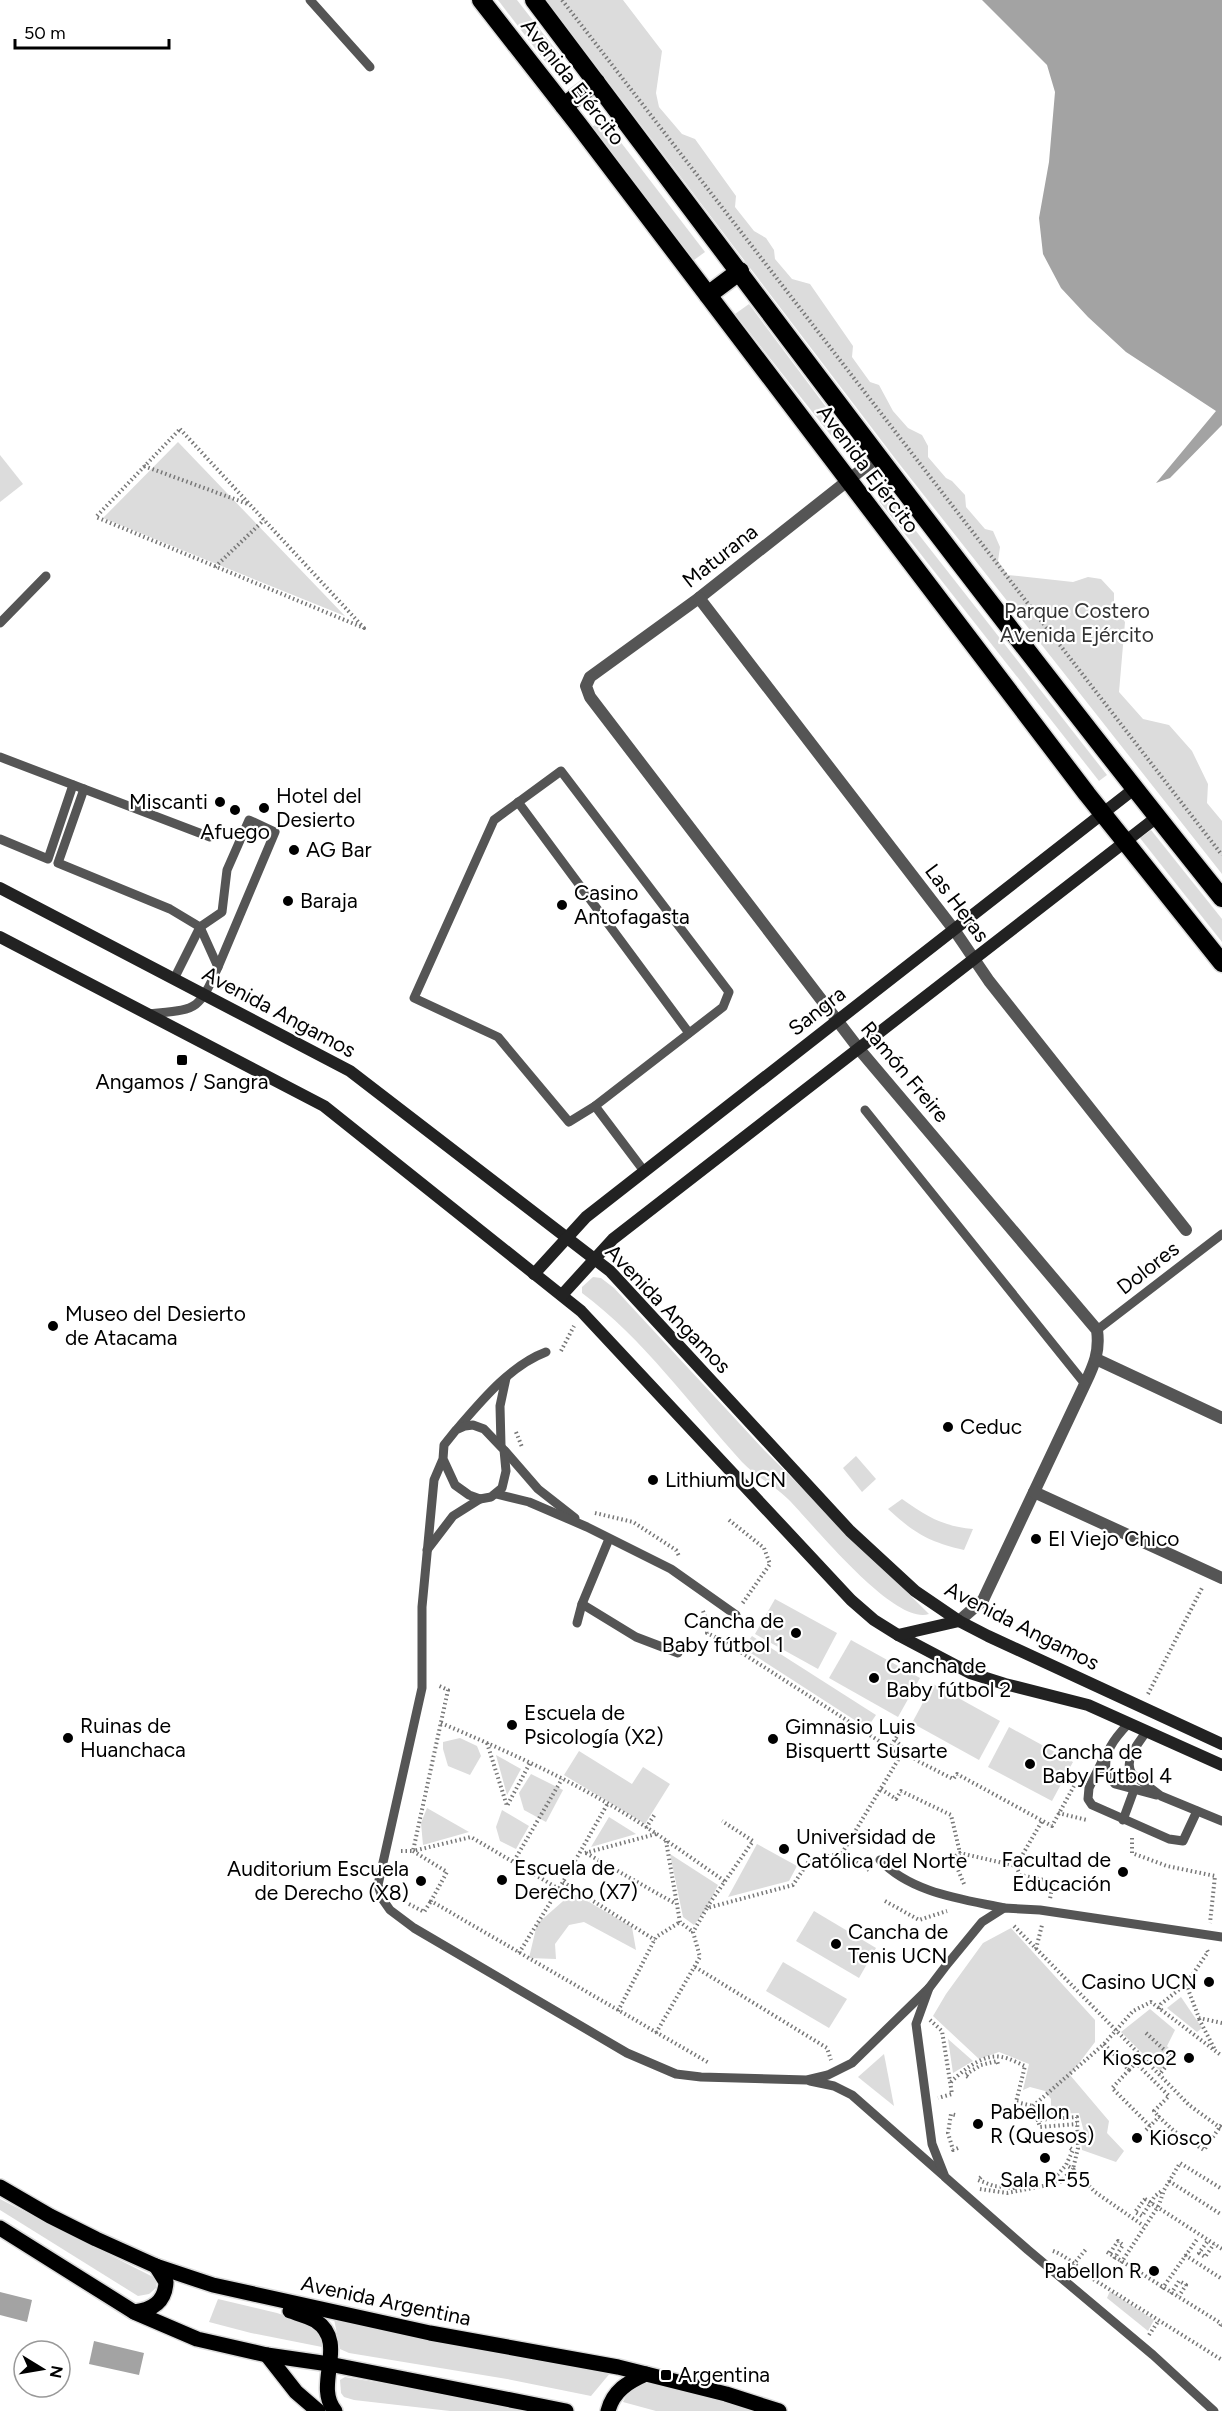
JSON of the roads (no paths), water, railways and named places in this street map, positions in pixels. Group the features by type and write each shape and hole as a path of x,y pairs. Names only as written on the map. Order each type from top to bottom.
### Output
{"highway":[{"name":"Avenida Ejército","path":"481,0 1103,814 1222,963"},
{"name":"Avenida Ejército","path":"534,0 1134,789 1222,898"},
{"path":"564,106 596,82"},
{"path":"708,295 740,271"}],"main road":[{"name":"Sangra","path":"534,1274 586,1217 1134,789"},
{"path":"562,1295 613,1239 1157,817"},
{"name":"Avenida Angamos","path":"0,888 350,1071 610,1271 850,1531 915,1591 959,1621 1222,1744"},
{"name":"Avenida Angamos","path":"0,937 324,1106 581,1311 850,1599 874,1620 970,1673 1088,1705 1222,1765"},
{"path":"898,1635 959,1621"},
{"name":"Avenida Argentina","path":"0,2187 50,2216 156,2266 213,2285 430,2333 646,2374 726,2394 779,2411"},
{"path":"0,2228 134,2312 197,2339 267,2355 330,2364 566,2411"},
{"path":"134,2312 154,2307 163,2297 166,2282 156,2266"},
{"path":"266,2298 314,2320 328,2333 330,2341 328,2402 335,2411"},
{"path":"267,2355 296,2392 318,2411"},
{"path":"609,2411 618,2391 628,2382 646,2374"}],"street":[{"name":"Maturana","path":"586,686 590,677 699,598 879,456"},
{"name":"Las Heras","path":"699,598 955,931 989,981 1186,1230"},
{"name":"Ramón Freire","path":"586,686 590,697 859,1049 1097,1330"},
{"path":"959,1621 983,1600 1096,1359 1099,1345 1097,1330"},
{"path":"1096,1359 1222,1418"},
{"path":"1034,1492 1222,1578"}],"lane":[{"path":"310,0 370,67"},
{"path":"0,623 46,576"},
{"path":"0,757 210,837"},
{"path":"561,771 729,992 723,1007 595,1106 569,1122 498,1036 414,998 494,820 518,802 561,771"},
{"path":"0,839 48,859 73,785"},
{"path":"84,789 58,863 170,909 200,927 218,967"},
{"path":"518,802 689,1033"},
{"path":"149,1014 190,1010 205,995 275,832 249,820 227,870 222,912 200,927 174,979"},
{"path":"595,1106 644,1171"},
{"path":"865,1110 1085,1384"},
{"name":"Dolores","path":"1097,1330 1222,1234"},
{"path":"546,1352 528,1359 506,1378 444,1445 443,1459 434,1480 427,1550 422,1607 422,1688 378,1885 386,1905 400,1919 424,1934 650,2064 676,2074 701,2077 807,2080 834,2086 852,2095 1028,2250 1153,2355 1214,2411"},
{"path":"427,1550 453,1516 480,1499 496,1494 502,1488 507,1461 503,1448 500,1406 506,1378"},
{"path":"456,1430 473,1425 484,1429 537,1489 587,1527"},
{"path":"443,1459 455,1485 469,1495 480,1499"},
{"path":"496,1494 523,1500 587,1527 671,1569 736,1615"},
{"path":"577,1623 582,1604 609,1539"},
{"path":"582,1604 636,1637 678,1653"},
{"path":"1128,1724 1112,1742 1089,1788 1088,1799 1092,1805 1169,1839 1182,1841 1197,1811"},
{"path":"1146,1732 1133,1751 1129,1769 1138,1780 1161,1796"},
{"path":"1106,1753 1105,1767 1109,1780 1115,1784 1161,1796 1222,1821"},
{"path":"1123,1820 1134,1790"},
{"path":"880,1860 890,1871 912,1884 968,1900 1004,1908 1040,1910 1222,1937"},
{"path":"968,1900 983,1906 986,1910 982,1922"},
{"path":"807,2080 835,2072 852,2063 929,1988 982,1922 1004,1908"},
{"path":"929,1988 915,2024 916,2041 932,2144 945,2176"}],"place":[{"name":"Miscanti","path":"220,802"},
{"name":"Hotel del Desierto","path":"264,808"},
{"name":"Afuego","path":"235,810"},
{"name":"AG Bar","path":"294,850"},
{"name":"Baraja","path":"288,901"},
{"name":"Casino Antofagasta","path":"562,905"},
{"name":"Angamos / Sangra","path":"182,1060"},
{"name":"Museo del Desierto de Atacama","path":"53,1326"},
{"name":"Ceduc","path":"948,1427"},
{"name":"Lithium UCN","path":"653,1480"},
{"name":"El Viejo Chico","path":"1036,1539"},
{"name":"Cancha de Baby fútbol 1","path":"796,1633"},
{"name":"Cancha de Baby fútbol 2","path":"874,1678"},
{"name":"Escuela de Psicología (X2)","path":"512,1725"},
{"name":"Ruinas de Huanchaca","path":"68,1738"},
{"name":"Gimnasio Luis Bisquertt Susarte","path":"773,1739"},
{"name":"Cancha de Baby Fútbol 4","path":"1030,1764"},
{"name":"Universidad de Católica del Norte","path":"784,1849"},
{"name":"Facultad de Educación","path":"1123,1872"},
{"name":"Escuela de Derecho (X7)","path":"502,1880"},
{"name":"Auditorium Escuela de Derecho (X8)","path":"421,1881"},
{"name":"Cancha de Tenis UCN","path":"836,1944"},
{"name":"Casino UCN","path":"1209,1982"},
{"name":"Kiosco2","path":"1189,2058"},
{"name":"Pabellon R (Quesos)","path":"978,2124"},
{"name":"Kiosco","path":"1137,2138"},
{"name":"Sala R-55","path":"1045,2158"},
{"name":"Pabellon R","path":"1154,2271"},
{"name":"Argentina","path":"666,2375"}],"park label":[{"name":"Parque Costero Avenida Ejército","path":"1077,623"}]}
